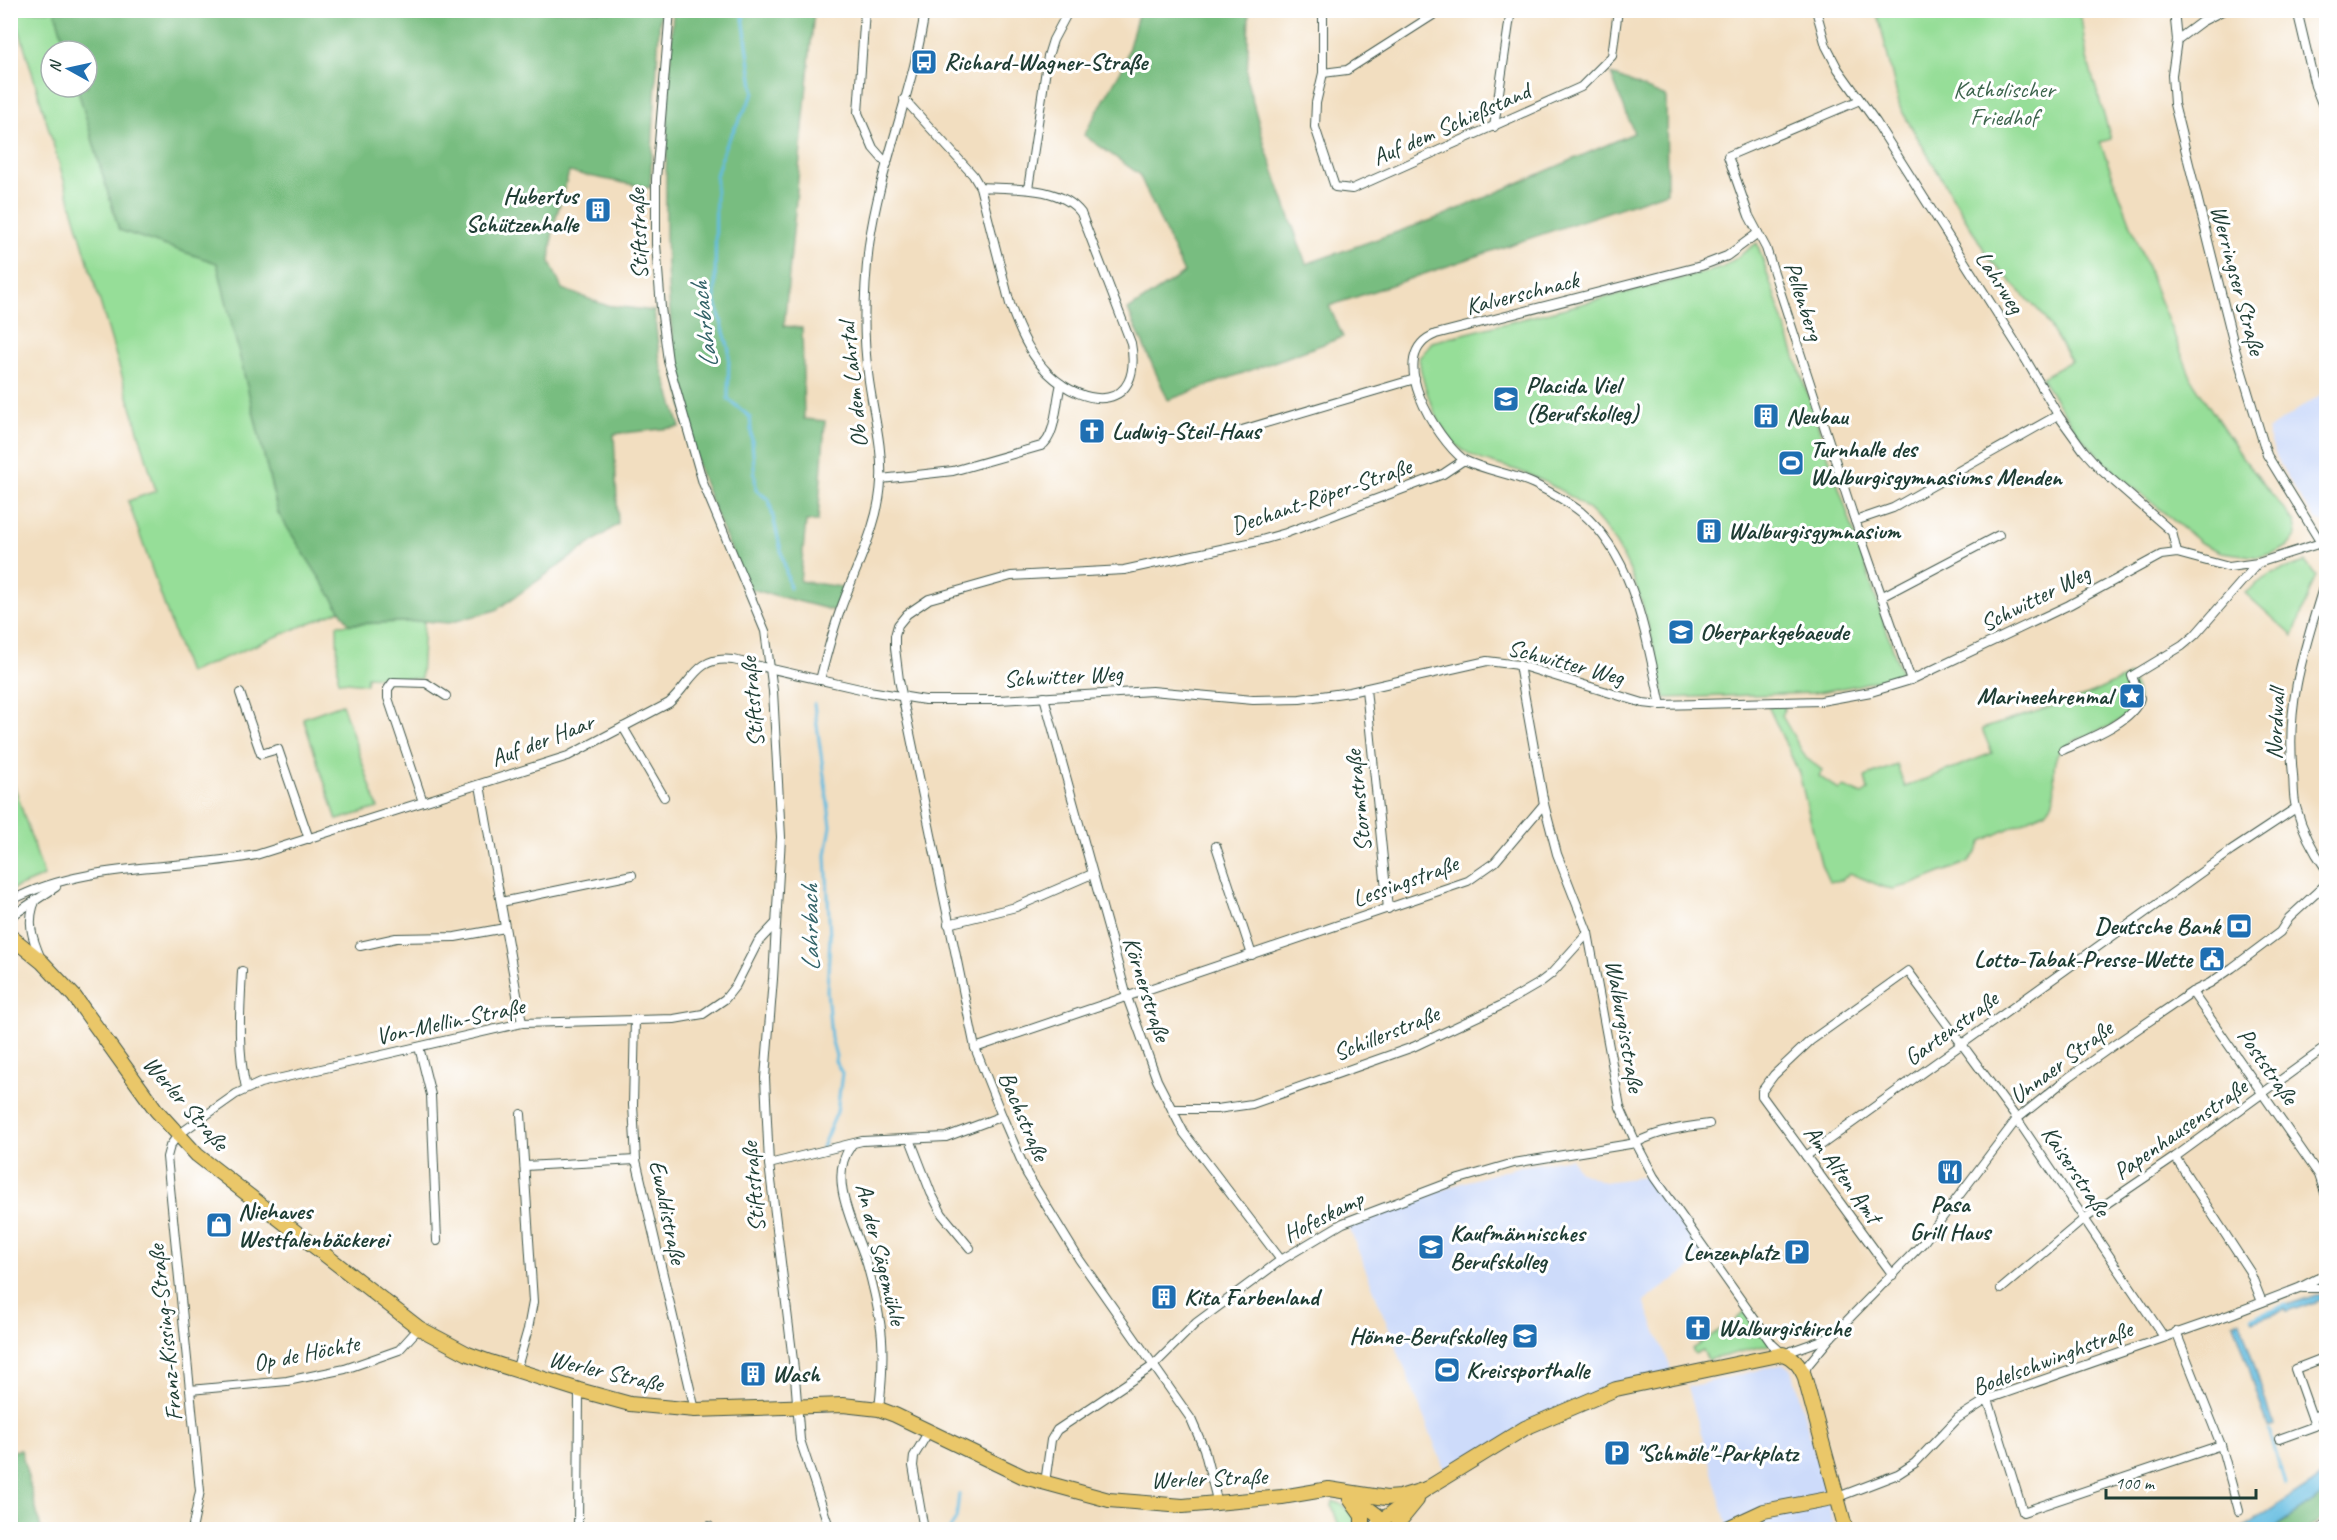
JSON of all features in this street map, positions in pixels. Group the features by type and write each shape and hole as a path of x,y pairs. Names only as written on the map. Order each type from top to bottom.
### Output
{"main road":[{"name":"Werler Straße","path":"10,936 42,962 85,1010 148,1100 178,1135 224,1178 419,1328 468,1354 516,1371 630,1404 695,1410 843,1405 879,1409 1024,1477 1091,1496 1140,1504 1183,1506 1218,1504 1329,1490 1386,1498 1400,1497 1426,1489"},
{"name":"Werler Straße","path":"1343,1491 1370,1508 1380,1526 1426,1489 1525,1428 1616,1389 1783,1354"},
{"path":"1783,1354 1798,1364 1804,1375 1846,1530"},
{"path":"1397,1530 1399,1522 1426,1489"},
{"path":"1343,1491 1360,1512 1363,1522 1362,1530"},
{"path":"1724,1530 1764,1511 1838,1497"}],"street":[{"name":"Stiftstraße","path":"670,10 656,179 656,244 661,308 668,361 703,483 765,631 771,669 781,837 765,1078 769,1164 800,1440 830,1530"},
{"path":"865,10 858,113 873,148 887,164"},
{"name":"Ob dem Lahrtal","path":"820,680 840,612 872,528 880,495 881,450 865,349 864,309 869,243 925,10"},
{"path":"1028,189 1048,56 1053,40 1070,10"},
{"path":"1323,10 1323,73 1347,70 1441,10"},
{"path":"1494,128 1511,10"},
{"name":"Auf dem Schießstand","path":"1323,73 1316,104 1316,127 1335,187 1352,189 1494,128 1581,87 1612,56 1618,10"},
{"name":"Lahrweg","path":"1816,10 1832,58 1876,122 2019,348 2058,415 2101,470 2172,532 2177,553"},
{"name":"Werringser Straße","path":"2174,10 2177,40 2172,75 2174,104 2235,349 2267,455 2324,541"},
{"path":"2177,40 2201,22 2224,10"},
{"path":"2297,10 2314,86 2326,114"},
{"path":"904,99 973,175 980,187 1015,319 1036,357 1047,371 1074,393 1099,399 1118,396 1128,384 1133,364 1131,344 1081,213 1066,200 1028,189 980,187"},
{"name":"Pellenberg","path":"1860,100 1728,156 1766,248 1855,521 1911,680"},
{"name":"Kalverschnack","path":"1464,460 1453,452 1434,425 1415,379 1414,356 1419,345 1429,337 1701,266 1737,250 1758,233"},
{"path":"1225,435 1415,379"},
{"path":"881,479 953,471 1041,446 1050,438 1061,384"},
{"path":"1855,521 1893,508 2058,415"},
{"path":"1464,460 1478,467 1516,477 1567,501 1605,537 1633,593 1661,705"},
{"name":"Dechant-Röper-Straße","path":"903,698 895,636 898,625 907,614 929,599 1011,576 1124,570 1258,541 1286,533 1443,474 1464,460"},
{"path":"1881,597 1999,535"},
{"path":"2177,553 2229,567 2258,563 2324,541 2326,562"},
{"name":"Schwitter Weg","path":"771,669 903,698 999,700 1152,691 1253,700 1291,700 1366,688 1487,661 1520,665 1626,698 1661,705 1821,701 1871,692 1911,680 2069,605 2161,555 2177,553"},
{"path":"2063,750 2133,712 2139,705 2140,698 2132,676 2182,646 2195,635 2258,563"},
{"name":"Nordwall","path":"2326,578 2299,665 2293,696 2290,755 2296,808 2311,846 2326,869"},
{"name":"Auf der Haar","path":"10,901 38,889 100,873 233,859 309,839 568,756 669,703 681,692 698,669 711,661 725,659 771,669"},
{"name":"Walburgisstraße","path":"1520,665 1544,804 1557,854 1588,933 1620,1107 1654,1177 1772,1344 1783,1354"},
{"path":"423,802 388,698 388,689 393,682 426,683 446,696"},
{"name":"Stormstraße","path":"1366,688 1388,909"},
{"path":"240,693 261,754 278,749 309,839"},
{"name":"Körnerstraße","path":"1044,697 1127,997 1157,1080 1184,1133 1281,1260"},
{"name":"Bachstraße","path":"903,698 975,1048 1028,1174 1078,1259 1191,1419 1203,1449 1218,1504"},
{"path":"623,727 664,797"},
{"path":"480,785 522,1023"},
{"name":"Lessingstraße","path":"975,1048 1451,888 1480,874 1508,848 1544,804"},
{"name":"Gartenstraße","path":"1806,1156 2296,808"},
{"path":"1216,846 1252,955"},
{"path":"948,924 1016,907 1092,874"},
{"path":"501,902 632,875"},
{"name":"Auf der Haar","path":"10,917 67,881"},
{"name":"Unnaer Straße","path":"1804,1375 1807,1366 1831,1337 1893,1275 1951,1209 2017,1119 2069,1077 2192,992 2225,974 2280,932 2289,918 2326,884"},
{"path":"36,899 32,909 30,929 42,962"},
{"name":"Von-Mellin-Straße","path":"178,1135 246,1088 260,1083 522,1023 691,1017 714,1008 725,999 736,985 758,942 775,924"},
{"path":"360,946 396,938 455,937 505,928"},
{"name":"Schillerstraße","path":"1172,1108 1217,1109 1252,1104 1413,1047 1502,1005 1538,984 1551,974 1588,933"},
{"path":"242,970 240,1034 242,1072 246,1088"},
{"name":"Kaiserstraße","path":"1762,1096 1761,1092 1774,1075 1810,1041 1908,971 2017,1119 2164,1337"},
{"name":"Poststraße","path":"2192,992 2325,1185 2326,1196"},
{"name":"Ewaldistraße","path":"634,1019 632,1095 636,1160 695,1410"},
{"path":"419,1047 431,1095 437,1241"},
{"name":"Papenhausenstraße","path":"2001,1289 2084,1219 2264,1094 2326,1047"},
{"name":"Am Alten Amt","path":"1762,1096 1893,1275"},
{"path":"516,1371 533,1302 521,1114"},
{"path":"769,1164 851,1146 862,1141 946,1137 1002,1116"},
{"name":"Hofeskamp","path":"1045,1483 1051,1440 1057,1430 1153,1366 1196,1323 1281,1260 1343,1223 1460,1179 1514,1163 1636,1143 1648,1136 1682,1127 1709,1124"},
{"name":"Franz-Kissing-Straße","path":"178,1135 170,1146 167,1157 200,1491 192,1530"},
{"path":"910,1139 931,1193 942,1214 970,1248"},
{"name":"An der Sägemühle","path":"851,1146 844,1155 842,1185 867,1265 880,1323 879,1409"},
{"path":"2175,1157 2250,1272 2262,1302"},
{"path":"525,1166 636,1160"},
{"name":"Bodelschwinghstraße","path":"1838,1497 1898,1474 1915,1463 1958,1419 1988,1399 2229,1315 2299,1288 2326,1274"},
{"name":"Bodelschwinghstraße","path":"2299,1288 2326,1288"},
{"name":"Op de Höchte","path":"190,1390 287,1381 345,1370 399,1350 419,1328"},
{"path":"2176,1332 2221,1445 2239,1511"},
{"name":"Unnaer Straße","path":"1783,1354 1831,1337"},
{"path":"2279,1439 2315,1426 2295,1369 2326,1357"},
{"path":"578,1530 579,1390"},
{"path":"1988,1399 2023,1512 2221,1445"},
{"path":"2312,1417 2326,1412"},
{"path":"924,1530 913,1466 914,1456 929,1431"},
{"path":"2319,1530 2326,1524"}],"shaded area":[{"path":"2326,391 2326,523 2316,520 2298,495 2276,457 2267,430"},
{"name":"Hönne-Berufskolleg","path":"1571,1158 1578,1171 1604,1182 1650,1176 1707,1256 1644,1301 1672,1371 1615,1385 1445,1471 1348,1225 1461,1183 1517,1167"},
{"path":"1783,1364 1792,1369 1835,1529 1728,1529 1688,1387"}],"green space":[{"path":"11,11 55,11 63,39 39,39 39,96 18,25 11,31"},
{"path":"55,11 660,11 650,188 569,172 553,228 550,262 562,289 605,305 654,311 660,361 680,427 614,434 618,524 496,610 449,623 424,621 349,624 278,513 217,263 119,230 81,99 99,99 99,39 63,39"},
{"path":"673,11 814,11 784,326 802,328 804,419 825,421 818,521 806,521 800,581 849,588 840,612 747,588 714,510 693,451 678,379 667,274 666,169"},
{"path":"1139,11 1249,11 1247,81 1265,146 1306,264 1440,217 1634,133 1611,74 1666,97 1667,192 1329,306 1343,337 1168,400 1128,310 1184,273 1139,174 1084,135 1124,65"},
{"name":"Katholischer Friedhof","path":"1875,11 2080,11 2087,58 2111,139 2100,142 2159,299 2193,382 2243,458 2295,523 2297,535 2291,544 2280,551 2259,557 2221,552 2201,543 2117,474 2077,432 2041,378 2071,361 2042,314 1990,260 1900,108 1880,23"},
{"path":"40,99 81,99 119,230 217,263 278,513 341,610 188,673 128,501 156,491"},
{"path":"1757,243 1901,673 1859,685 1813,693 1665,698 1642,603 1623,557 1611,536 1589,510 1562,491 1522,472 1477,458 1454,443 1433,408 1419,358 1432,342 1722,268"},
{"path":"2305,562 2316,575 2293,636 2245,593 2270,574"},
{"path":"424,621 421,679 367,676 366,684 338,681 337,625"},
{"path":"2130,675 2139,698 2118,722 2076,740 2062,749 2055,763 2054,797 2046,811 1982,841 1977,852 1968,862 1913,884 1893,889 1850,873 1842,880 1829,882 1821,864 1799,773 1768,706 1785,705 1782,716 1806,758 1822,770 1819,776 1839,790 1844,787 1862,794 1868,790 1865,777 1897,765 1905,787 1992,753 1982,729 2088,695"},
{"path":"342,704 378,808 337,820 303,718"},
{"path":"11,776 44,876 10,890"},
{"path":"1748,1309 1772,1344 1708,1360 1703,1350 1695,1354 1692,1349 1721,1329 1727,1336 1736,1329 1732,1323"},
{"path":"21,1450 41,1529 21,1529 11,1492 11,1451"},
{"path":"2326,1493 2326,1515 2308,1529 2272,1530"},
{"path":"1333,1501 1341,1504 1354,1516 1354,1529 1340,1529 1332,1506"}],"water":[{"path":"2316,1295 2325,1295 2326,1298 2287,1312 2285,1309 2253,1321 2252,1317"},
{"path":"2240,1320 2273,1425 2268,1427 2234,1322"},
{"path":"2326,1474 2326,1493 2272,1529 2241,1529"}],"waterway":[{"name":"Lahrbach","path":"742,10 754,93 725,146 716,176 715,299 729,350 728,399 750,417 756,490 769,500 790,588"},
{"name":"Lahrbach","path":"814,704 831,826 826,855 830,938 827,990 835,1061 842,1073 837,1112 822,1147"},
{"path":"2252,1317 2286,1305"},
{"path":"2269,1430 2285,1484"},
{"name":"Lahrbach","path":"949,1530 956,1519 959,1494"}],"place":[{"name":"Richard-Wagner-Straße","path":"924,62"},
{"name":"Hubertus Schützenhalle","path":"598,210"},
{"name":"Placida Viel (Berufskolleg)","path":"1506,399"},
{"name":"Neubau","path":"1766,416"},
{"name":"Ludwig-Steil-Haus","path":"1092,431"},
{"name":"Turnhalle des Walburgisgymnasiums Menden","path":"1791,463"},
{"name":"Walburgisgymnasium","path":"1709,531"},
{"name":"Oberparkgebaeude","path":"1681,632"},
{"name":"Marineehrenmal","path":"2132,696"},
{"name":"Deutsche Bank","path":"2239,926"},
{"name":"Lotto-Tabak-Presse-Wette","path":"2212,959"},
{"name":"Pasa Grill Haus","path":"1950,1172"},
{"name":"Niehaves Westfalenbäckerei","path":"219,1225"},
{"name":"Kaufmännisches Berufskolleg","path":"1431,1247"},
{"name":"Lenzenplatz","path":"1797,1252"},
{"name":"Kita Farbenland","path":"1164,1297"},
{"name":"Walburgiskirche","path":"1698,1328"},
{"name":"Hönne-Berufskolleg","path":"1525,1336"},
{"name":"Kreissporthalle","path":"1447,1370"},
{"name":"Wash","path":"753,1374"},
{"name":"\"Schmöle\"-Parkplatz","path":"1617,1453"}]}
